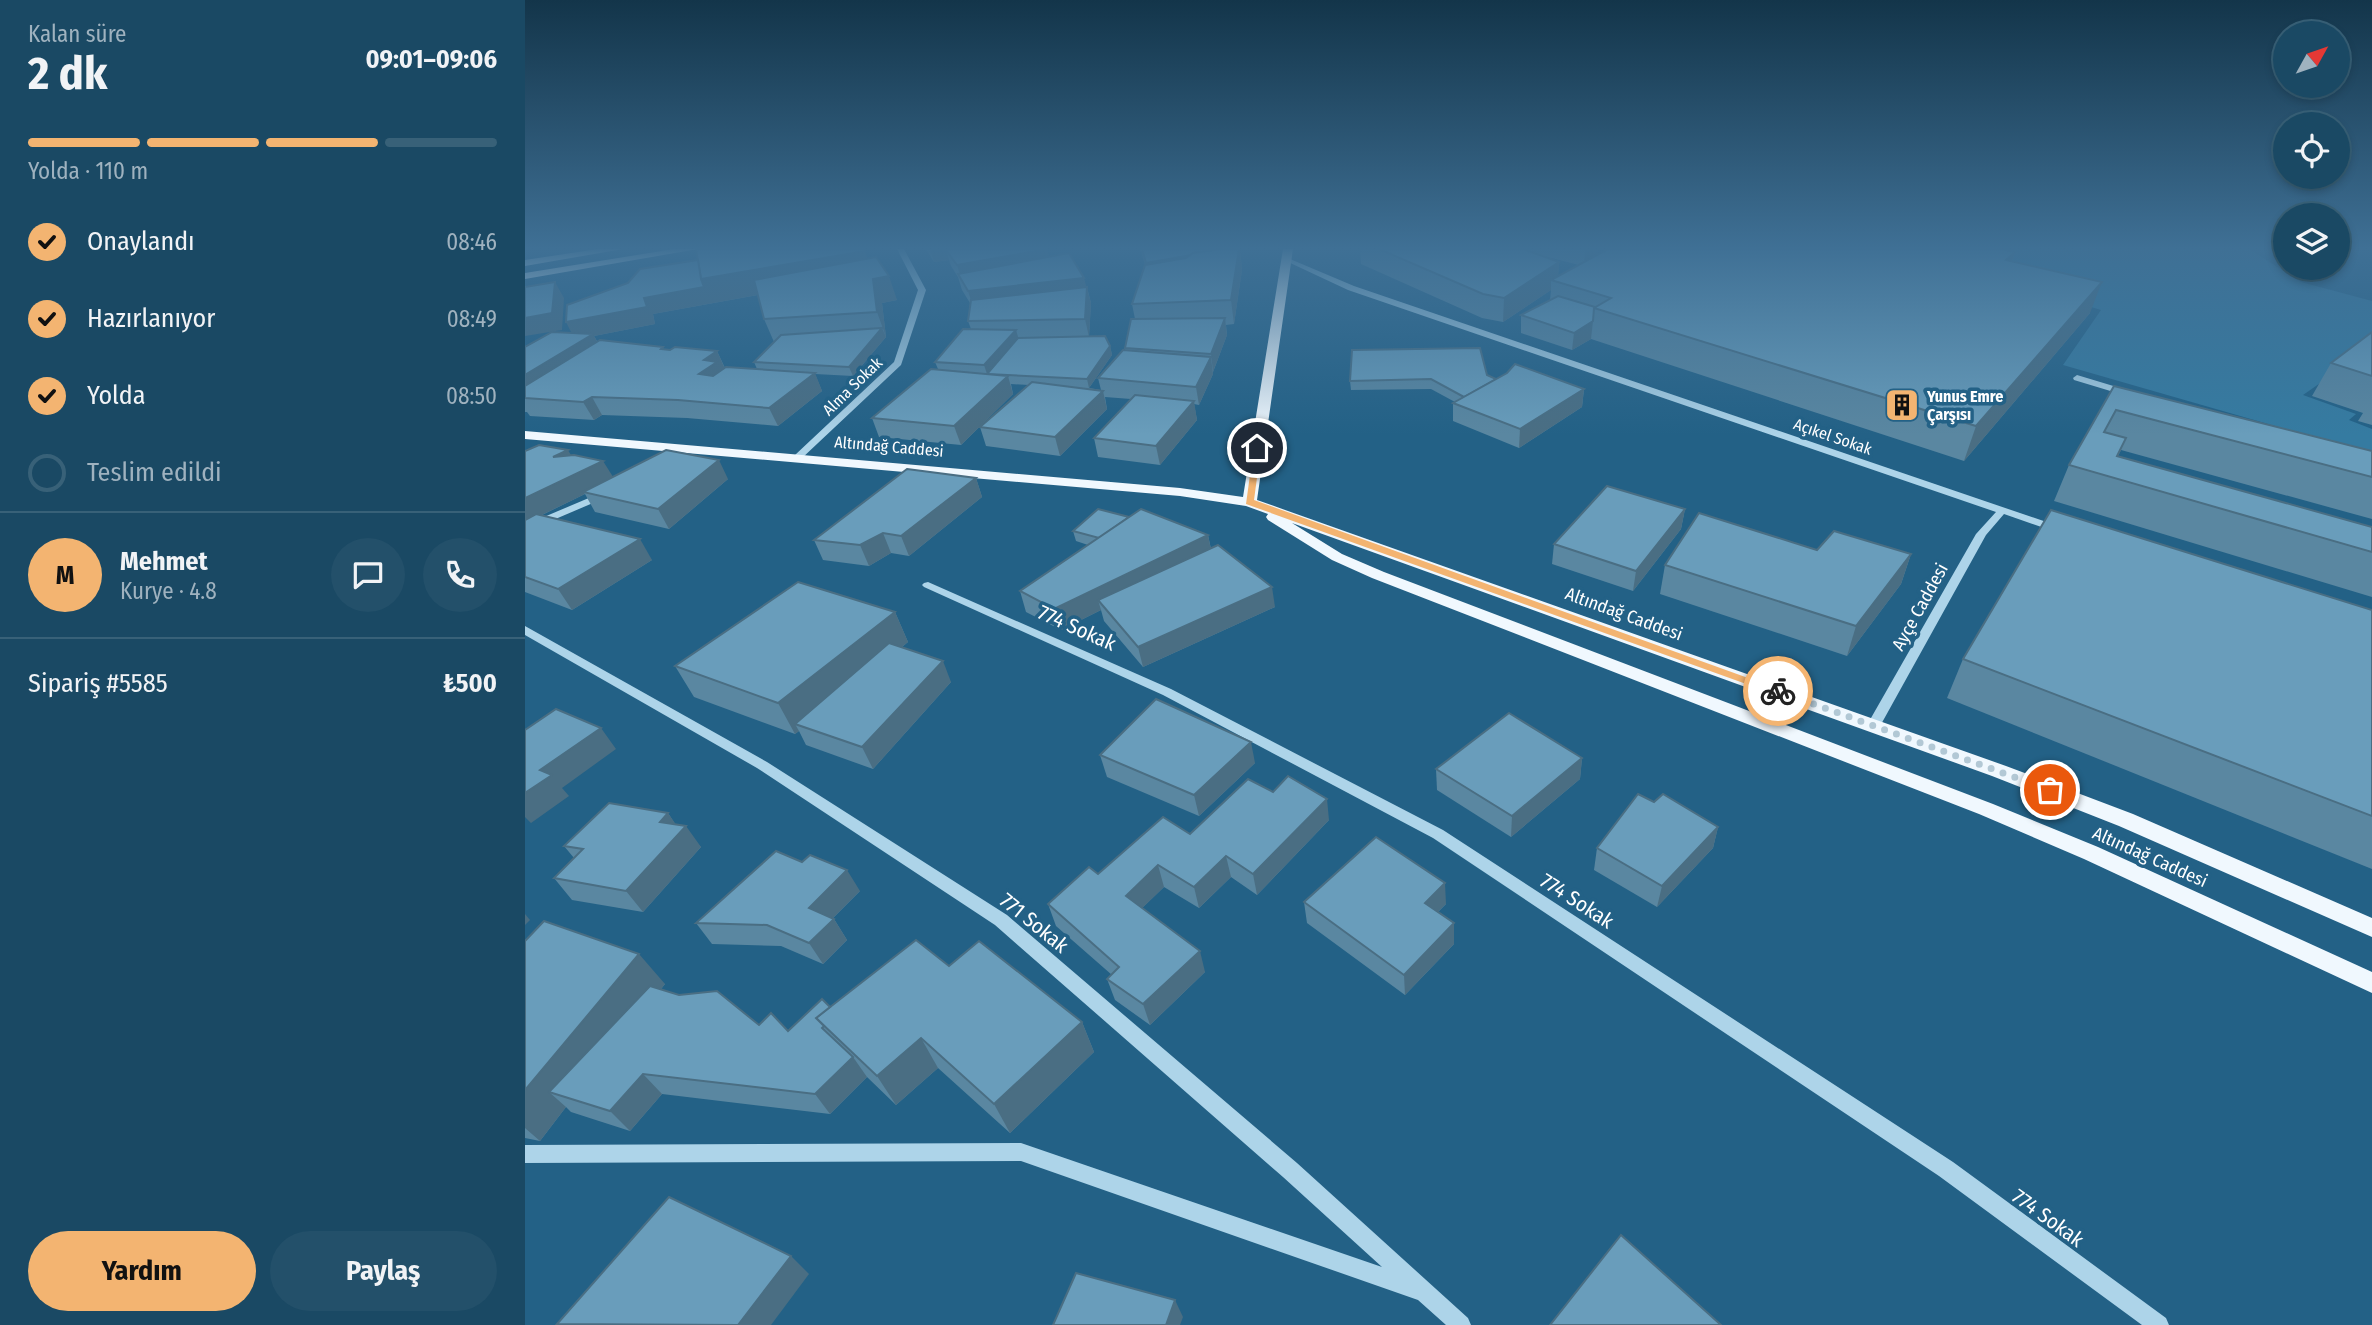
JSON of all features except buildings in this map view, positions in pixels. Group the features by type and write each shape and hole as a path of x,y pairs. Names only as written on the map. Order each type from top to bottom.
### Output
{"main road":[{"path":"1249,502 1277,311"},
{"name":"Altındağ Caddesi","path":"525,435 1180,492 1249,502 1874,725 2126,820 2372,928"},
{"name":"Altındağ Caddesi","path":"1249,502 1309,541 1378,575 2009,819 2091,853 2372,983"}],"street":[{"name":"Alma Sokak","path":"798,457 898,362 915,311"},
{"name":"Açıkel Sokak","path":"1418,311 2068,532"},
{"path":"2077,379 2144,398"},
{"path":"682,461 706,450"},
{"path":"525,529 609,492"},
{"name":"Ayçe Caddesi","path":"1874,725 1981,534 2002,511"},
{"name":"774 Sokak","path":"928,585 1167,691 1438,834 1946,1169 2159,1325"},
{"name":"771 Sokak","path":"525,630 762,765 1001,920 1309,1187 1461,1325"},
{"path":"525,1154 1021,1152 1426,1292"}],"shaded area":[{"path":"2100,311 2372,311 2372,347 2303,395 2356,414 2349,420 2372,429 2372,454 2063,365"}],"way so far":[{"path":"1778,691 2050,790"}],"place":[{"name":"Yunus Emre Çarşısı","path":"1902,405"}],"route":[{"path":"1257,448 1249,502 1778,691"}]}
